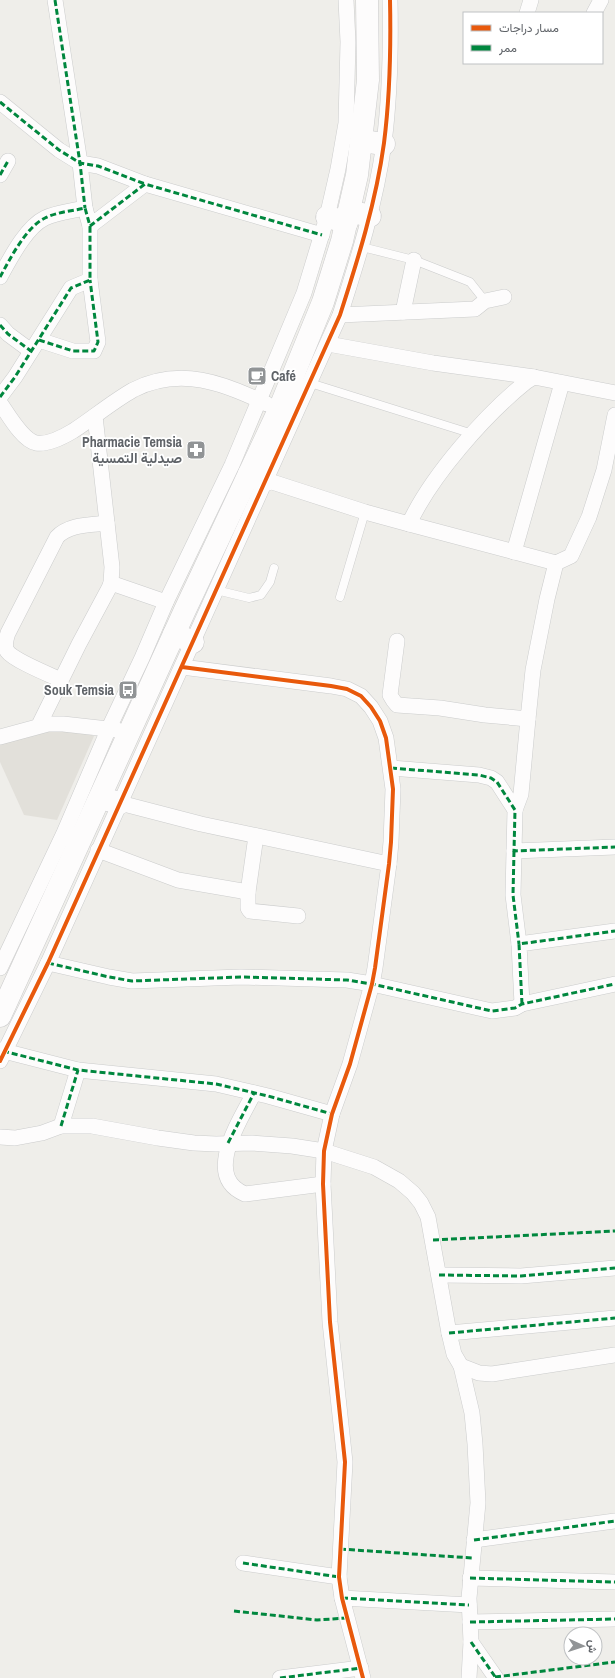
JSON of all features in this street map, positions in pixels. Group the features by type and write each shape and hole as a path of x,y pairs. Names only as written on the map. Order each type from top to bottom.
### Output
{"main road":[{"path":"0,1016 110,800 130,731 183,638 287,414 334,270 343,220 357,175 368,80 367,0"},
{"path":"362,141 384,144"}],"street":[{"path":"0,325 8,334 35,346 73,351 94,351 98,342 90,280 90,226 85,208 80,163 54,0"},
{"path":"0,403 24,435 34,442 53,441 60,438 134,390 161,380 180,379 211,381 259,400 287,414 310,383 328,344 340,315 362,247 343,220 338,168 346,123 348,42 346,0"},
{"path":"0,968 64,833 109,728 142,658 166,602 232,465 304,293 384,144 390,80 390,0"},
{"path":"527,12 531,0"},
{"path":"595,12 601,0"},
{"path":"0,103 59,150 80,163 98,166 145,184 343,220"},
{"path":"0,175 8,160"},
{"path":"90,226 145,184"},
{"path":"0,277 23,240 43,219 51,215 85,208"},
{"path":"403,312 414,260"},
{"path":"0,397 15,377 71,288 90,280"},
{"path":"340,315 475,308 485,301 504,297"},
{"path":"328,344 411,359 534,377 615,393"},
{"path":"409,524 418,506 473,434 517,389 534,377"},
{"path":"514,552 562,383"},
{"path":"332,1114 216,1084 78,1070 1,1054 48,963 98,850 110,800 182,666 183,638 216,590 258,477 365,512 556,563 571,556 589,517 604,470 615,415"},
{"path":"40,725 61,680 111,583 112,567 95,416"},
{"path":"61,680 16,658 9,653 5,647 8,633 57,537 62,532 73,527 107,523"},
{"path":"522,1004 519,944 513,895 515,810 521,794 533,670 547,599 556,563"},
{"path":"111,583 166,602"},
{"path":"397,641 390,695 397,705 440,708 485,715 528,719"},
{"path":"182,666 347,689 361,696 371,707 380,721 386,738 391,768 393,802 389,864 384,910 372,984 350,1064 332,1114 324,1151 323,1184 330,1322 345,1462 339,1577 342,1598 362,1673 280,1678"},
{"path":"0,737 40,725 63,724 130,731"},
{"path":"391,768 472,774 491,778 502,788 515,810"},
{"path":"110,800 256,836 389,864"},
{"path":"256,836 248,892 248,908 250,911 298,916"},
{"path":"514,851 615,847"},
{"path":"98,850 178,880 248,892"},
{"path":"519,944 615,931"},
{"path":"48,963 132,981 241,977 347,980 372,984 492,1011 515,1008 522,1004 615,984"},
{"path":"61,1126 78,1070"},
{"path":"254,1093 228,1142 224,1169 230,1182 236,1190 245,1194 323,1184"},
{"path":"0,1137 14,1138 28,1136 61,1126 92,1126 194,1143 216,1144 228,1142 286,1145 324,1151 374,1167 399,1181 413,1193 421,1203 428,1217 439,1275 443,1308 454,1354 461,1366 472,1413 478,1503 470,1578 469,1605 471,1642 468,1678"},
{"path":"439,1275 521,1276 615,1268"},
{"path":"449,1332 615,1318"},
{"path":"461,1366 492,1374 615,1355"},
{"path":"474,1540 615,1521"},
{"path":"243,1563 339,1577"},
{"path":"470,1578 615,1582"},
{"path":"342,1598 469,1605"},
{"path":"470,1622 615,1618"},
{"path":"471,1642 496,1678"}],"lane":[{"path":"362,247 414,260 470,282 485,301"},
{"path":"310,383 473,434"},
{"path":"340,597 365,512"},
{"path":"216,590 249,598 261,595 270,582 274,568"}],"shaded area":[{"path":"73,727 94,736 57,820 24,815 0,762 0,738"}],"marked path":[{"path":"55,0 80,163 85,208"},
{"path":"0,102 59,150 80,163 98,166 145,184"},
{"path":"0,175 8,161"},
{"path":"0,277 19,244 31,228 38,222 54,214 85,208 90,226 145,184 322,235"},
{"path":"0,397 15,377 71,288 90,280 90,226"},
{"path":"39,340 73,351 94,351 98,342 90,280"},
{"path":"0,325 8,334 31,351"},
{"path":"391,768 479,775 491,778 497,782 515,810 514,851 615,847"},
{"path":"514,851 513,895 519,944"},
{"path":"522,1004 519,944 615,931"},
{"path":"48,963 132,981 241,977 347,980 372,984 492,1011 515,1008 522,1004 615,984"},
{"path":"3,1051 78,1070 216,1084 268,1096 332,1114"},
{"path":"61,1126 78,1070"},
{"path":"228,1143 254,1093"},
{"path":"433,1240 615,1231"},
{"path":"439,1275 521,1276 615,1268"},
{"path":"449,1333 615,1318"},
{"path":"474,1540 615,1521"},
{"path":"340,1549 472,1558"},
{"path":"243,1563 339,1577"},
{"path":"470,1578 615,1582"},
{"path":"342,1598 469,1605"},
{"path":"234,1611 317,1620 347,1618"},
{"path":"470,1622 615,1619"},
{"path":"471,1642 496,1678"},
{"path":"495,1677 615,1662"},
{"path":"280,1678 361,1668"}],"cycle path":[{"path":"0,1061 48,963 340,315 366,230 381,165 389,90 390,0"},
{"path":"182,667 347,689 361,696 371,707 380,721 386,738 393,789 391,842 375,968 350,1064 332,1114 324,1151 323,1184 330,1322 345,1462 339,1577 342,1598 363,1678"}],"place":[{"name":"Café","path":"257,376"},
{"name":"Pharmacie Temsia صيدلية التمسية","path":"196,450"},
{"name":"Souk Temsia","path":"128,690"}]}
